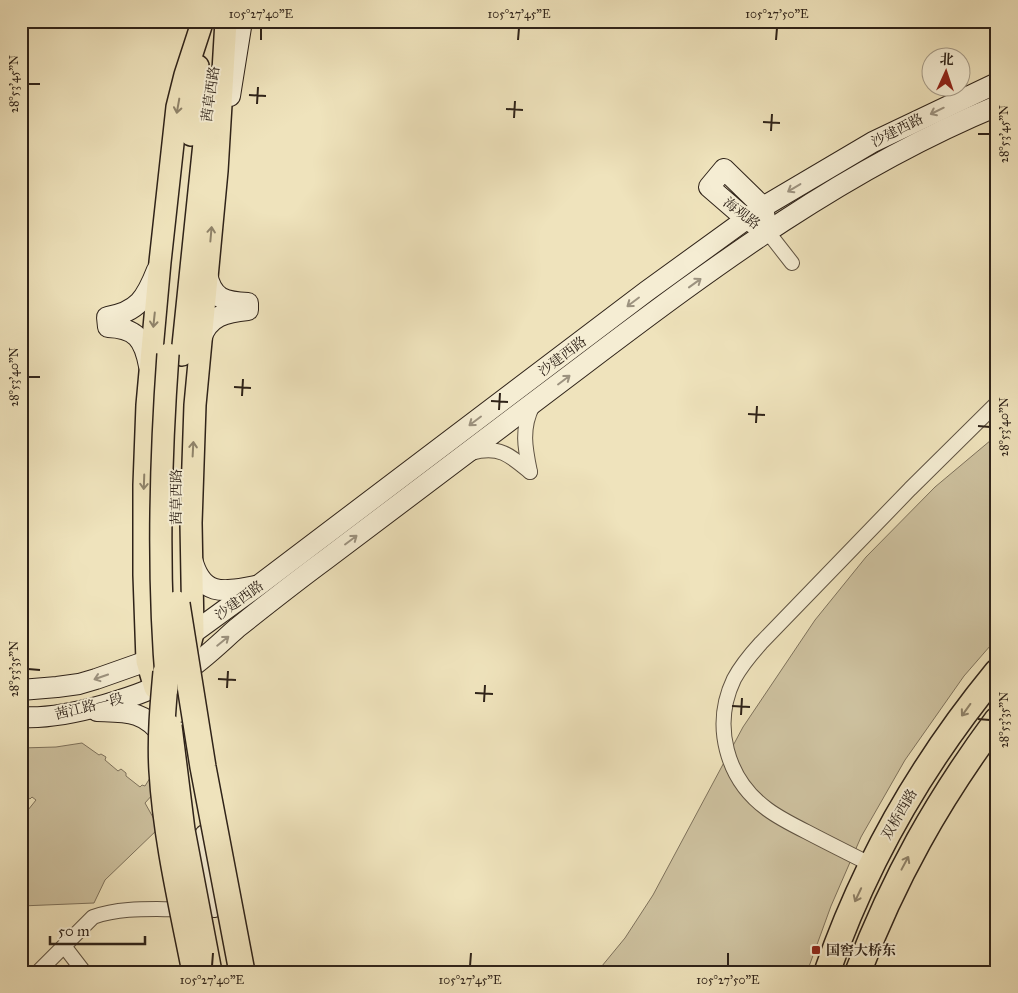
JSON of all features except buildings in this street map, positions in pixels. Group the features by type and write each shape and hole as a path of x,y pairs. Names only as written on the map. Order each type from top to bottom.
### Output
{"highway":[{"path":"177,604 203,767 242,972"},
{"name":"双桥西路","path":"826,972 841,933 872,865 903,804 973,702 997,672"},
{"path":"163,673 162,773 169,833 195,972"},
{"name":"双桥西路","path":"858,972 905,863 952,782 997,720"}],"main road":[{"path":"163,673 193,633 191,523 194,432 217,172 224,21"},
{"name":"茜草西路","path":"211,972 180,804 163,673 160,482 212,78 224,21"},
{"path":"217,172 242,21"},
{"path":"186,909 163,736 163,673 143,524 149,368 177,107 185,75 202,24"},
{"name":"茜草西路","path":"202,24 175,355 177,604 180,669 192,784 198,828 226,972"},
{"name":"沙建西路","path":"163,673 193,633 746,219 873,142 997,83"},
{"name":"沙建西路","path":"163,673 271,601 654,312 767,231 871,167 963,120 997,106"},
{"name":"海观路","path":"724,169 763,207 767,231 746,219 709,186 724,169"},
{"path":"149,368 144,344 140,338 124,329 108,327 107,317 126,313 140,302 146,295 160,262"},
{"path":"201,339 203,331 217,317 231,312 248,310 248,303 231,302 216,294 207,274"},
{"path":"143,524 191,523"},
{"path":"191,557 195,573 213,589 229,590 259,585"},
{"path":"163,673 191,731 214,907"},
{"name":"茜江路一段","path":"21,690 163,673"},
{"name":"茜江路一段","path":"21,717 58,715 84,710 163,673"},
{"path":"84,710 137,715 154,724 163,736"},
{"path":"163,736 191,731"}],"street":[{"path":"767,231 792,263"},
{"path":"463,455 480,450 504,452 512,456 530,472 525,448 524,430 529,413 536,401"},
{"path":"872,865 783,820 766,809 750,794 738,779 729,760 724,740 723,721 726,700 734,678 745,661 761,643 910,489 997,403"},
{"path":"38,972 93,917 104,913 151,908 186,909 246,905"},
{"path":"64,946 84,972"}],"shaded area":[{"path":"997,435 997,638 964,676 905,760 861,837 831,906 807,972 597,972 625,938 653,895 743,727 815,620 866,557 935,487"},
{"path":"82,743 99,755 101,754 106,757 105,760 118,771 121,769 126,773 126,776 140,787 142,785 145,786 150,778 153,794 145,803 159,828 105,880 94,903 21,906 21,814 24,815 36,800 32,797 30,799 21,793 21,748 56,747"}],"place":[{"name":"国窖大桥东","path":"816,950"}]}
